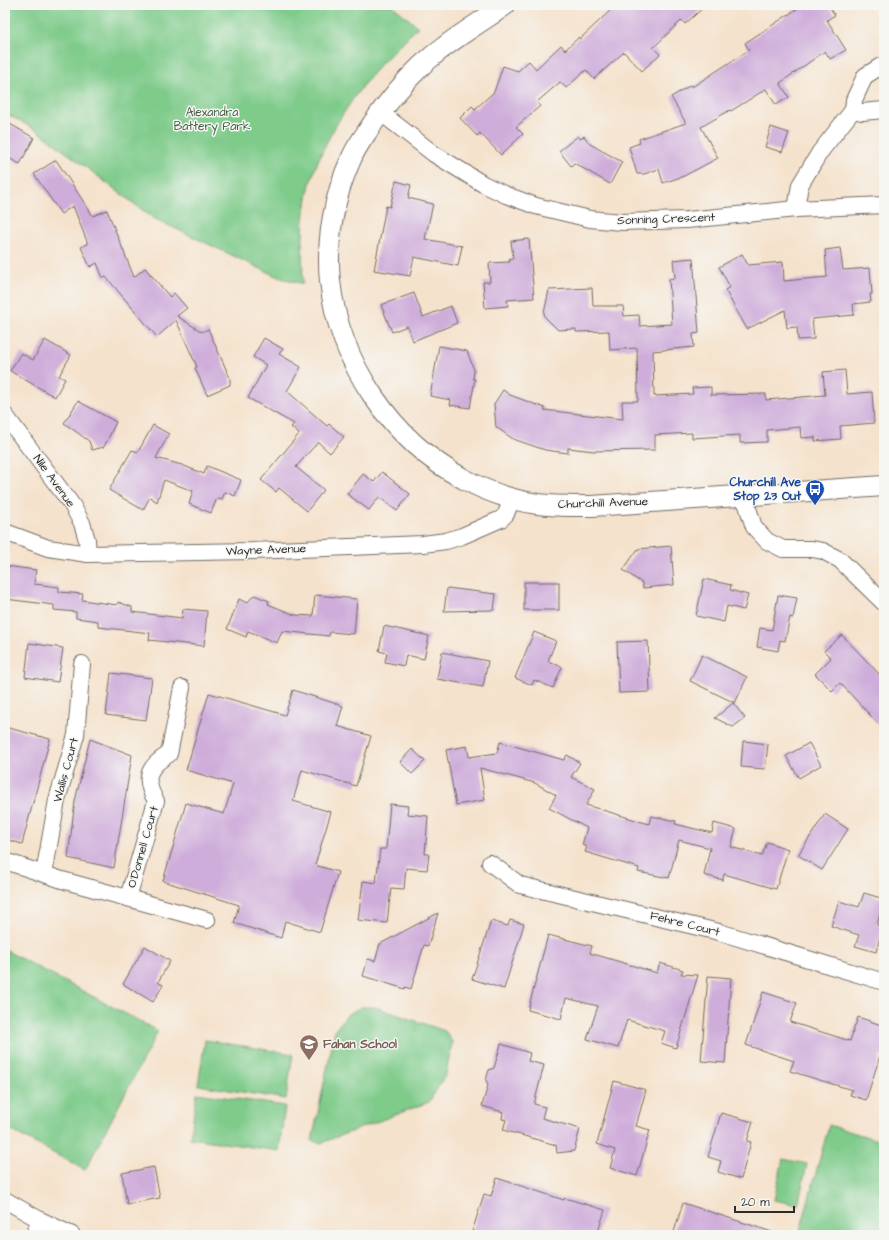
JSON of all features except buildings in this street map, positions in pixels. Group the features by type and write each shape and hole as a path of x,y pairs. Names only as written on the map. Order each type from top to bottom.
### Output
{"street":[{"name":"Churchill Avenue","path":"505,5 439,50 420,66 399,88 380,112 353,155 336,198 330,250 330,281 341,331 352,357 367,385 394,424 411,441 447,469 465,480 512,498 546,505 592,506 884,486"},
{"path":"796,209 800,185 820,152 853,110 854,100 865,76 881,66"},
{"path":"853,110 862,112 884,110"},
{"name":"Sonning Crescent","path":"380,112 434,154 482,184 536,206 590,219 621,222 686,220 796,209 884,205"},
{"name":"Nile Avenue","path":"5,415 76,512 82,523 87,540 88,554"},
{"path":"744,496 754,527 767,541 783,549 812,549 823,551 840,560 884,604"},
{"name":"Wayne Avenue","path":"5,532 48,548 88,554 252,551 423,544 446,541 462,536 501,519 506,514 512,498"},
{"name":"Wallis Court","path":"44,874 57,800 76,735 82,664"},
{"name":"O'Donnell Court","path":"128,898 156,801 148,784 148,774 153,766 169,754 182,688"},
{"path":"5,861 44,874 207,920"},
{"name":"Fehre Court","path":"490,863 520,885 719,932 884,982"},
{"path":"5,1200 40,1220 72,1235"},
{"path":"34,1235 40,1220"}],"green space":[{"name":"Alexandra Battery Park","path":"5,5 392,5 418,27 393,51 368,79 336,125 319,159 312,176 305,216 303,284 278,277 153,218 38,131 5,113"},
{"path":"5,950 158,1031 85,1170 5,1127"},
{"path":"361,1007 375,1007 445,1031 452,1042 446,1074 429,1102 321,1143 312,1141 335,1030 348,1014"},
{"path":"205,1040 293,1054 286,1099 198,1085"},
{"path":"197,1093 285,1106 279,1151 190,1138"},
{"path":"829,1125 884,1142 884,1235 799,1235"},
{"path":"783,1159 807,1164 798,1205 774,1200"}],"place":[{"name":"Churchill Ave Stop 23 Out","path":"815,506"},
{"name":"Fahan School","path":"309,1061"}]}
